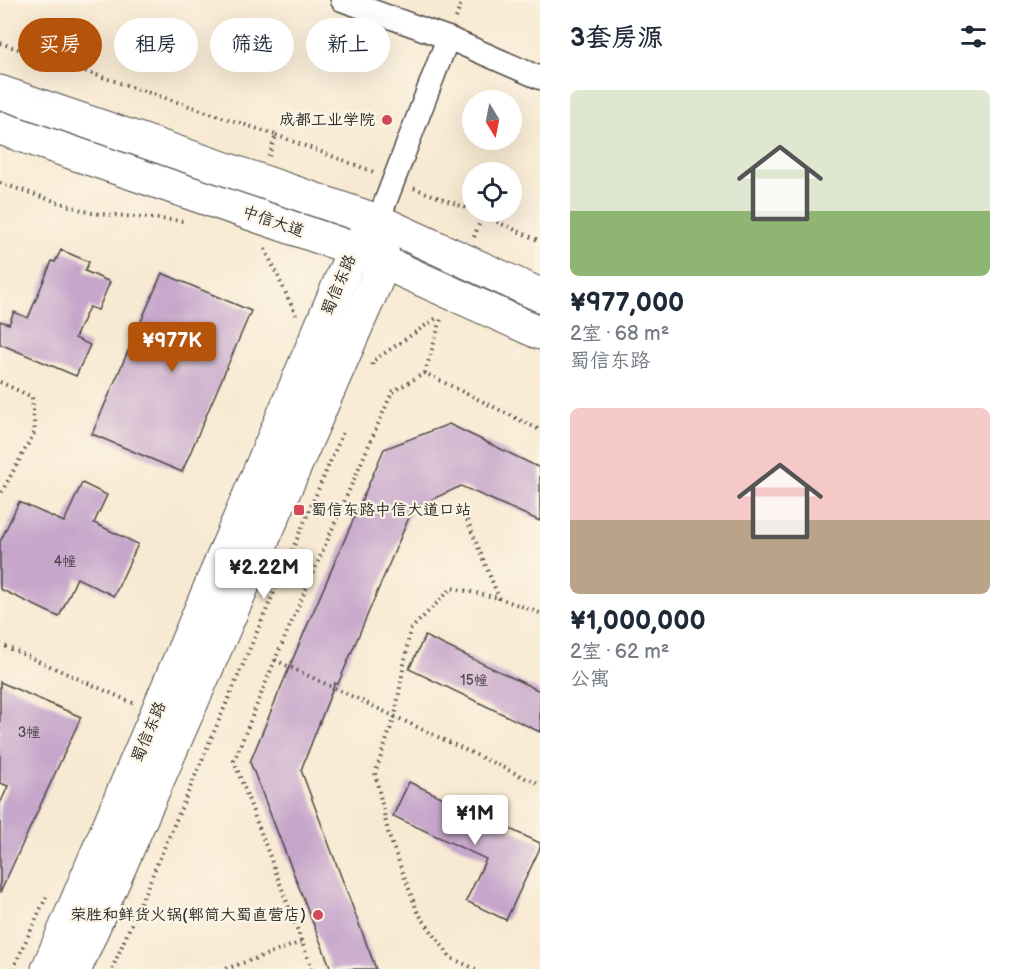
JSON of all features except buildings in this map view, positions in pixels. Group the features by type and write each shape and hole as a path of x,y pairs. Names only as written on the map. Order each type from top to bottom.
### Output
{"main road":[{"path":"0,92 378,221 540,295"},
{"name":"中信大道","path":"0,128 354,249 540,333"},
{"name":"蜀信东路","path":"48,969 354,249 378,221"},
{"name":"蜀信东路","path":"75,969 384,263 378,221"}],"street":[{"path":"342,0 448,38 540,78"},
{"path":"378,221 448,38"}],"path":[{"path":"0,42 276,135 261,181"},
{"path":"0,183 91,213 190,222"},
{"path":"251,214 244,235 266,249 296,311 298,322"},
{"path":"497,222 540,241"},
{"path":"442,314 453,319"},
{"path":"369,372 374,361 442,314"},
{"path":"312,969 234,761 275,660 392,392 425,373 442,314"},
{"path":"425,373 540,430"},
{"path":"0,382 32,397 35,432 0,495"},
{"path":"112,969 345,426"},
{"path":"467,520 499,598"},
{"path":"476,969 451,958 418,913 389,836 375,773 395,716 410,630 452,588 499,598 540,613"},
{"path":"0,644 133,703 129,714"},
{"path":"275,660 540,785"},
{"path":"13,969 47,894"},
{"path":"226,969 302,942"}],"place":[{"name":"成都工业学院","path":"387,120"},
{"name":"蜀信东路中信大道口站","path":"299,510"},
{"name":"荣胜和鲜货火锅(郫筒大蜀直营店)","path":"318,915"}]}
